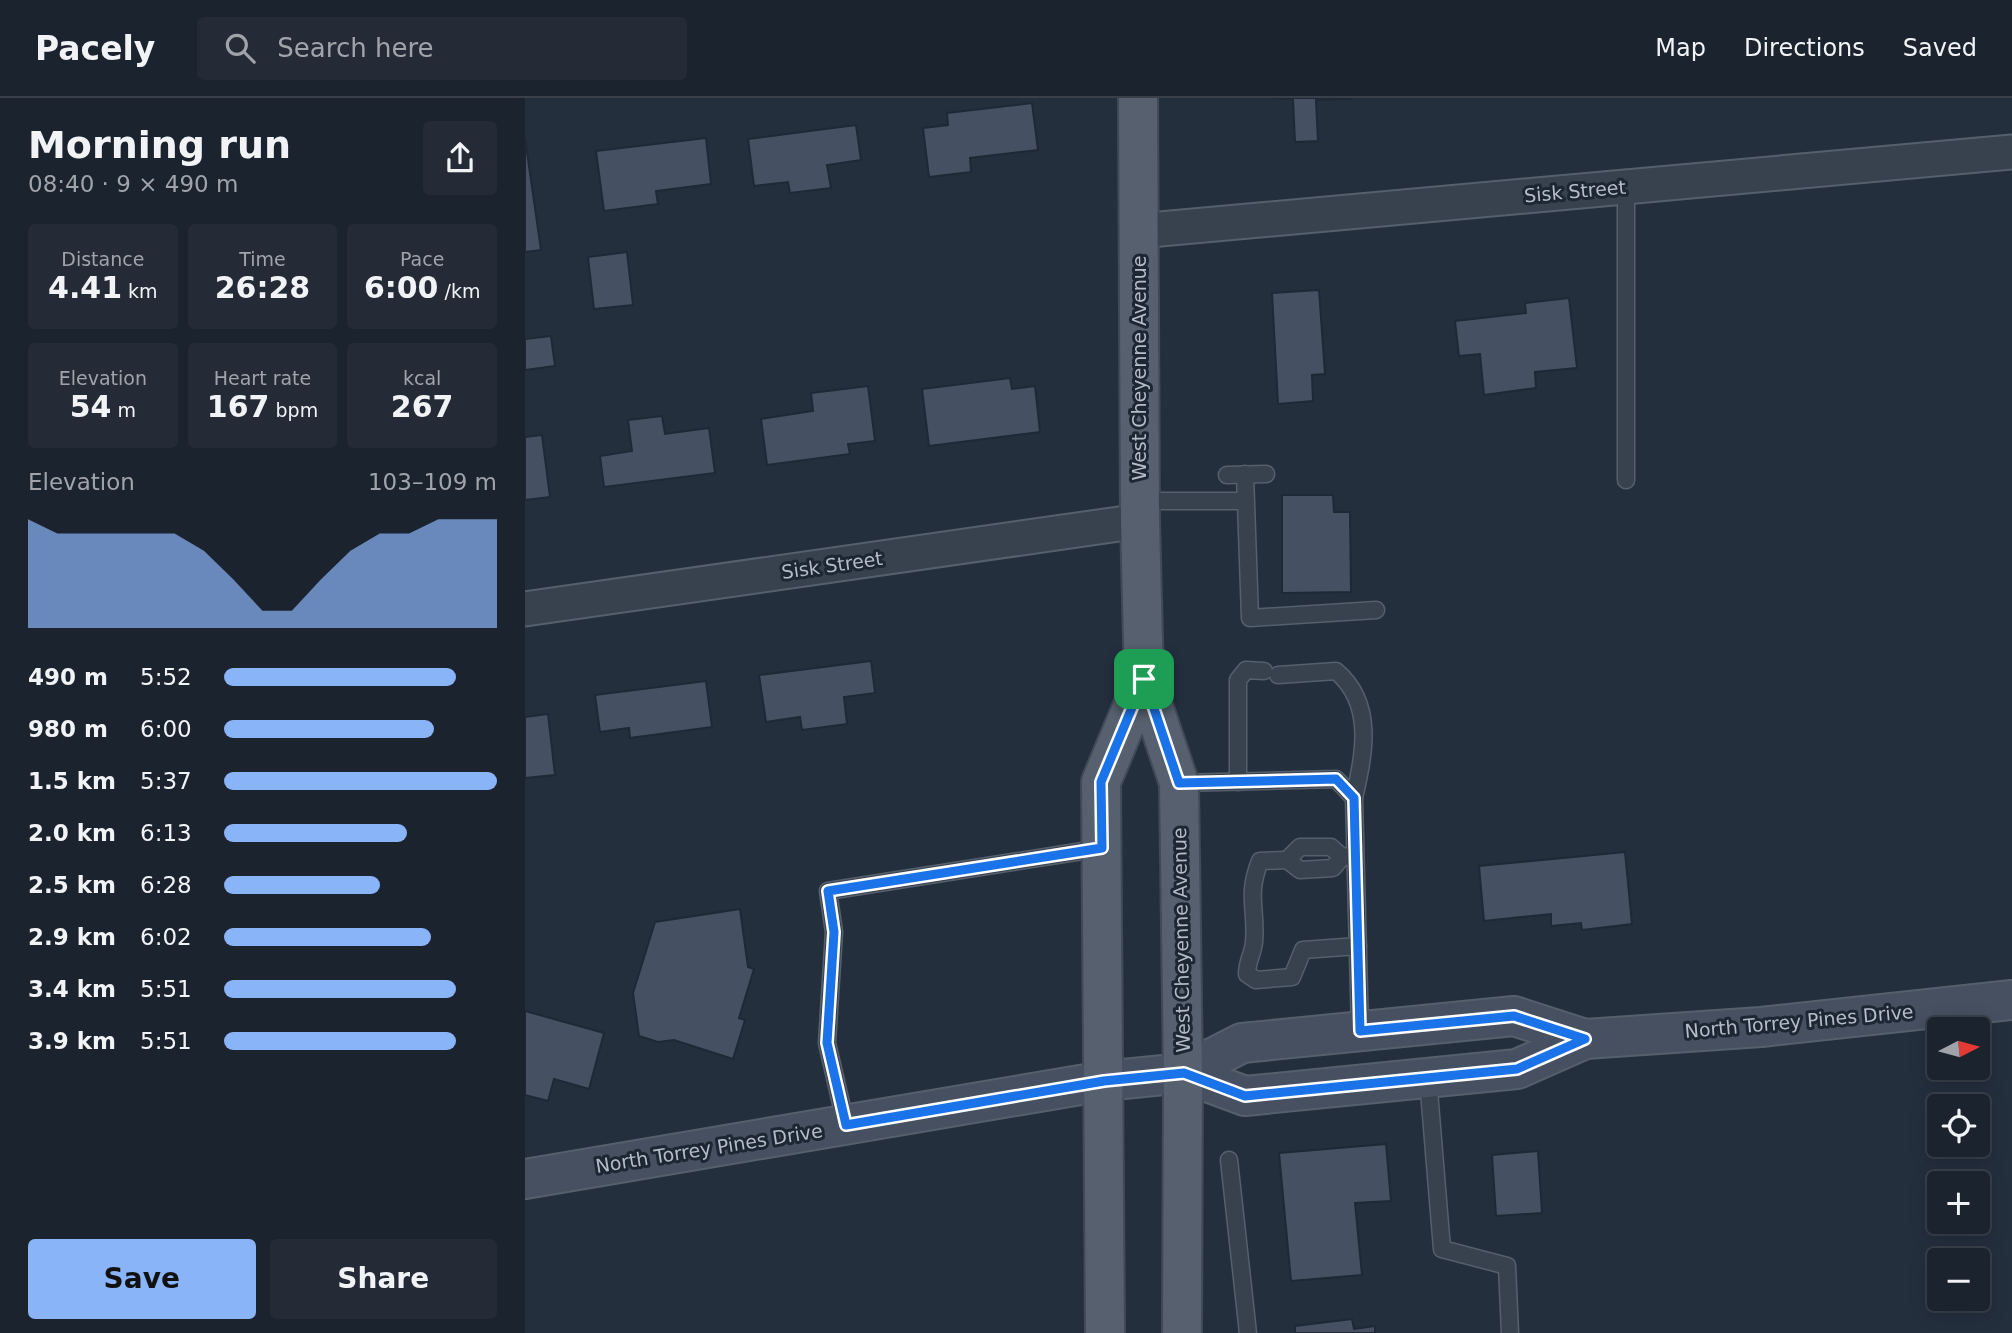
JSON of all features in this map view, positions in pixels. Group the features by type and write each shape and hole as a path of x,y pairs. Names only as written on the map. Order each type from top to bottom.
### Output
{"main road":[{"name":"West Cheyenne Avenue","path":"1138,98 1140,511 1144,679 1179,783 1184,1073 1182,1333"},
{"name":"West Cheyenne Avenue","path":"1105,1333 1101,782 1144,679"},
{"name":"North Torrey Pines Drive","path":"1184,1073 1245,1096 1517,1069 1585,1039 1762,1027 2012,1000"},
{"name":"North Torrey Pines Drive","path":"525,1179 1104,1081 1184,1073 1242,1043 1514,1016 1585,1039"},
{"path":"1309,1036 1342,1061 1392,1057 1412,1062 1428,1079 1437,1062 1454,1052 1537,1038 1547,1026"}],"street":[{"name":"Sisk Street","path":"1138,231 2012,152"},
{"name":"Sisk Street","path":"525,609 1140,511"}],"lane":[{"path":"1626,186 1626,480"},
{"path":"1245,474 1250,618 1376,610"},
{"path":"1227,475 1266,474"},
{"path":"1140,511 1245,501"},
{"path":"1238,782 1238,680 1246,670 1271,673 1336,671 1349,682 1363,716 1365,747 1354,798 1348,857 1357,946 1360,1031"},
{"path":"1179,783 1336,779 1354,798"},
{"path":"1348,857 1331,847 1300,847 1287,860 1260,861 1251,881 1255,945 1247,961 1247,974 1256,980 1292,977 1303,950 1357,946"},
{"path":"846,1125 827,1043 834,932 828,891 1102,848"},
{"path":"1428,1079 1443,1249 1507,1266 1510,1333"},
{"path":"1229,1160 1248,1333"}],"building":[{"path":"1271,98 1351,99 1316,100 1318,141 1295,142 1293,99"},
{"path":"1032,103 1038,150 970,158 971,172 929,177 923,128 948,125 947,113"},
{"path":"856,125 861,160 827,165 831,188 790,193 788,182 754,186 748,139"},
{"path":"525,138 541,250 525,252"},
{"path":"706,138 711,184 656,191 658,204 604,211 596,151"},
{"path":"627,252 633,305 594,309 588,257"},
{"path":"1319,290 1325,374 1312,375 1313,401 1278,404 1272,293"},
{"path":"1569,298 1577,368 1535,372 1536,388 1484,395 1480,354 1459,356 1455,321 1526,313 1525,303"},
{"path":"551,336 555,366 525,370 525,339"},
{"path":"1010,378 1012,389 1035,386 1040,432 929,446 922,389"},
{"path":"868,386 875,441 848,444 850,454 767,465 761,419 813,411 811,393"},
{"path":"662,416 665,434 709,428 715,473 604,487 600,456 632,451 628,420"},
{"path":"542,435 550,497 525,500 525,437"},
{"path":"1282,495 1333,495 1334,512 1350,512 1351,592 1282,593"},
{"path":"871,661 875,693 844,697 847,724 802,730 800,717 766,722 759,675"},
{"path":"706,681 712,727 630,738 629,728 600,732 595,695"},
{"path":"548,714 555,775 525,778 525,717"},
{"path":"1625,852 1632,924 1582,930 1581,923 1551,926 1551,914 1484,921 1479,866"},
{"path":"740,909 748,967 754,969 739,1018 745,1020 733,1059 674,1040 658,1042 639,1036 633,993 655,922"},
{"path":"525,1011 604,1033 589,1089 554,1079 548,1101 525,1095"},
{"path":"1386,1144 1391,1201 1355,1203 1362,1275 1291,1281 1279,1153"},
{"path":"1538,1151 1542,1213 1496,1216 1492,1155"},
{"path":"1352,1319 1354,1329 1375,1326 1375,1333 1295,1333 1295,1326"}],"route":[{"path":"1144,679 1179,783 1336,779 1354,798 1360,1031 1514,1016 1585,1039 1517,1069 1245,1096 1184,1073 1104,1081 846,1125 827,1043 834,932 828,891 1102,848 1101,782 1144,679"}]}
